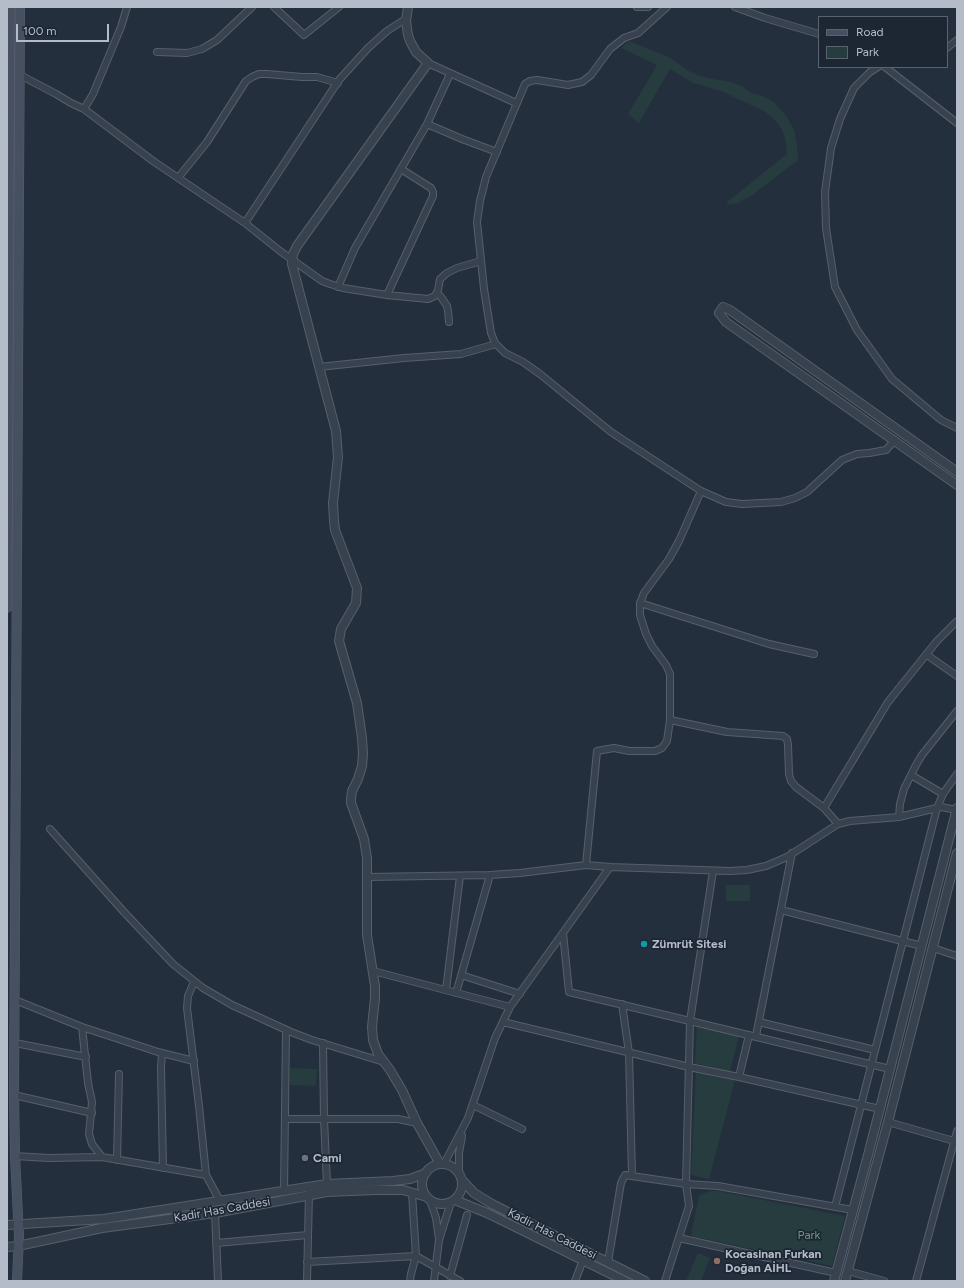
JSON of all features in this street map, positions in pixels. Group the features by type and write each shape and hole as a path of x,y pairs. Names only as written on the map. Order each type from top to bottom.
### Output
{"main road":[{"path":"7,608 10,7"},
{"path":"17,1281 18,1225 14,1095 20,7"}],"street":[{"path":"84,109 93,94 121,27 127,7"},
{"path":"157,52 187,52 202,49 212,44 222,36 252,7"},
{"path":"274,7 304,35 339,7"},
{"path":"408,7 407,29 410,41 416,52 428,63 516,103"},
{"path":"637,7 648,7"},
{"path":"667,7 638,33 624,38 610,49 591,75 585,80 577,84 568,85 540,80 530,81 525,84 486,177 478,212 477,222 484,289 491,333 496,344 505,353 523,362 540,374 611,432 701,491 720,500 734,504 788,501 807,492 842,460 857,454 886,450 894,440"},
{"path":"735,7 765,18 818,34"},
{"path":"245,224 348,69 387,31 407,18"},
{"path":"948,47 957,40"},
{"path":"428,63 299,242 292,259 292,264 336,431 338,463 333,502 335,530 357,588 356,603 341,629 339,641 357,703 361,727 363,760 352,791 351,799 366,848 368,878 367,935 373,971 375,998 373,1034 378,1054 402,1090 417,1123 442,1164"},
{"path":"876,68 870,72 854,88 840,119 831,148 825,192 826,228 835,287 857,330 892,379 941,420 957,428"},
{"path":"886,68 957,123"},
{"path":"178,178 207,142 246,81 252,77 259,74 267,74 317,78 338,83"},
{"path":"338,287 355,248 427,124 450,74"},
{"path":"20,75 70,103 84,109 136,149 245,224 322,281 338,287 387,295 428,299 437,293 442,276 457,268 481,261"},
{"path":"427,124 497,152"},
{"path":"387,295 433,196 431,188 401,169"},
{"path":"437,293 447,306 449,322"},
{"path":"957,472 730,310 723,307 719,313 726,322 957,485"},
{"path":"319,367 404,358 461,354 496,344"},
{"path":"586,865 597,751 614,748 629,751 652,751 659,750 668,741 670,720 670,674 666,664 652,646 646,634 640,615 640,603 644,593 675,550 701,491"},
{"path":"640,603 769,644 814,654"},
{"path":"824,808 888,702 940,638 956,622"},
{"path":"927,655 957,676"},
{"path":"899,816 902,796 922,755 957,711"},
{"path":"670,720 727,732 783,736 787,740 788,745 789,774 791,781 796,787 824,808 838,824"},
{"path":"835,1207 937,808 943,794 957,774"},
{"path":"911,775 943,794"},
{"path":"368,878 490,875 586,865 610,868 738,871 777,862 838,824 850,821 899,816 945,807 957,810 835,1277 679,1238"},
{"path":"50,829 173,964 194,982 223,1000 286,1030 384,1062"},
{"path":"756,1036 792,853"},
{"path":"845,1281 888,1122 957,853"},
{"path":"442,1164 463,1130 473,1106 494,1038 510,1007 610,868"},
{"path":"665,1281 689,1206 686,1184 690,1020 713,871"},
{"path":"456,993 490,875"},
{"path":"446,990 460,876"},
{"path":"781,910 922,946"},
{"path":"563,932 569,992 890,1069"},
{"path":"933,948 957,956"},
{"path":"373,971 510,1007"},
{"path":"461,975 520,994"},
{"path":"194,982 188,996 187,1003 206,1175 220,1201"},
{"path":"15,1000 82,1028 162,1053 194,1061"},
{"path":"622,1004 629,1053 632,1176"},
{"path":"503,1022 689,1067 880,1109"},
{"path":"759,1022 875,1050"},
{"path":"82,1028 88,1083 91,1096 92,1113 89,1129 90,1139 95,1149 102,1157"},
{"path":"284,1192 286,1030"},
{"path":"739,1077 749,1034"},
{"path":"15,1043 86,1058"},
{"path":"323,1043 327,1184"},
{"path":"162,1053 163,1168"},
{"path":"117,1160 119,1074"},
{"path":"14,1095 92,1113"},
{"path":"473,1106 522,1129"},
{"path":"285,1119 398,1119 417,1123"},
{"path":"888,1122 954,1141"},
{"path":"434,1281 439,1240 453,1201 460,1193 462,1185 459,1153 463,1130"},
{"path":"916,1281 957,1132"},
{"path":"15,1156 49,1158 102,1157 206,1175"},
{"path":"949,1159 957,1161"},
{"path":"439,1240 436,1218 429,1198 422,1185 423,1181 426,1173 432,1167 442,1164 452,1167 460,1176"},
{"name":"Kadir Has Caddesi","path":"7,1225 104,1219 284,1192 327,1184 404,1180 426,1173"},
{"path":"608,1262 621,1183 626,1175 686,1184 718,1186 853,1210"},
{"name":"Kadir Has Caddesi","path":"460,1176 474,1193 492,1204 645,1281"},
{"name":"Kadir Has Caddesi","path":"7,1247 102,1228 215,1213 309,1194 327,1192 403,1190 429,1198"},
{"path":"410,1281 416,1256 412,1192"},
{"path":"307,1281 309,1194"},
{"path":"429,1198 442,1204 453,1201"},
{"name":"Kadir Has Caddesi","path":"453,1201 487,1213 625,1281"},
{"path":"215,1213 218,1281"},
{"path":"450,1276 467,1215"},
{"path":"216,1242 308,1235"},
{"path":"307,1262 416,1256 460,1281"},
{"path":"575,1281 583,1260"},
{"path":"848,1271 884,1281"}],"green space":[{"path":"629,41 671,58 687,70 700,76 732,82 751,93 763,96 774,102 787,117 794,130 798,160 751,196 738,203 728,205 727,202 787,154 785,138 781,128 775,120 764,111 721,91 693,83 670,69 639,123 628,114 657,65 621,48"},
{"path":"726,885 750,885 750,901 726,901"},
{"path":"697,1027 739,1035 730,1072 695,1063"},
{"path":"290,1068 317,1069 316,1086 290,1085"},
{"path":"696,1071 735,1080 709,1179 691,1175"},
{"name":"Park","path":"710,1191 718,1191 845,1216 832,1266 691,1236 699,1195"},
{"path":"698,1253 710,1258 701,1281 686,1281"}],"place":[{"name":"Zümrüt Sitesi","path":"644,944"},
{"name":"Cami","path":"305,1158"},
{"name":"Kocasinan Furkan Doğan AİHL","path":"717,1261"}]}
